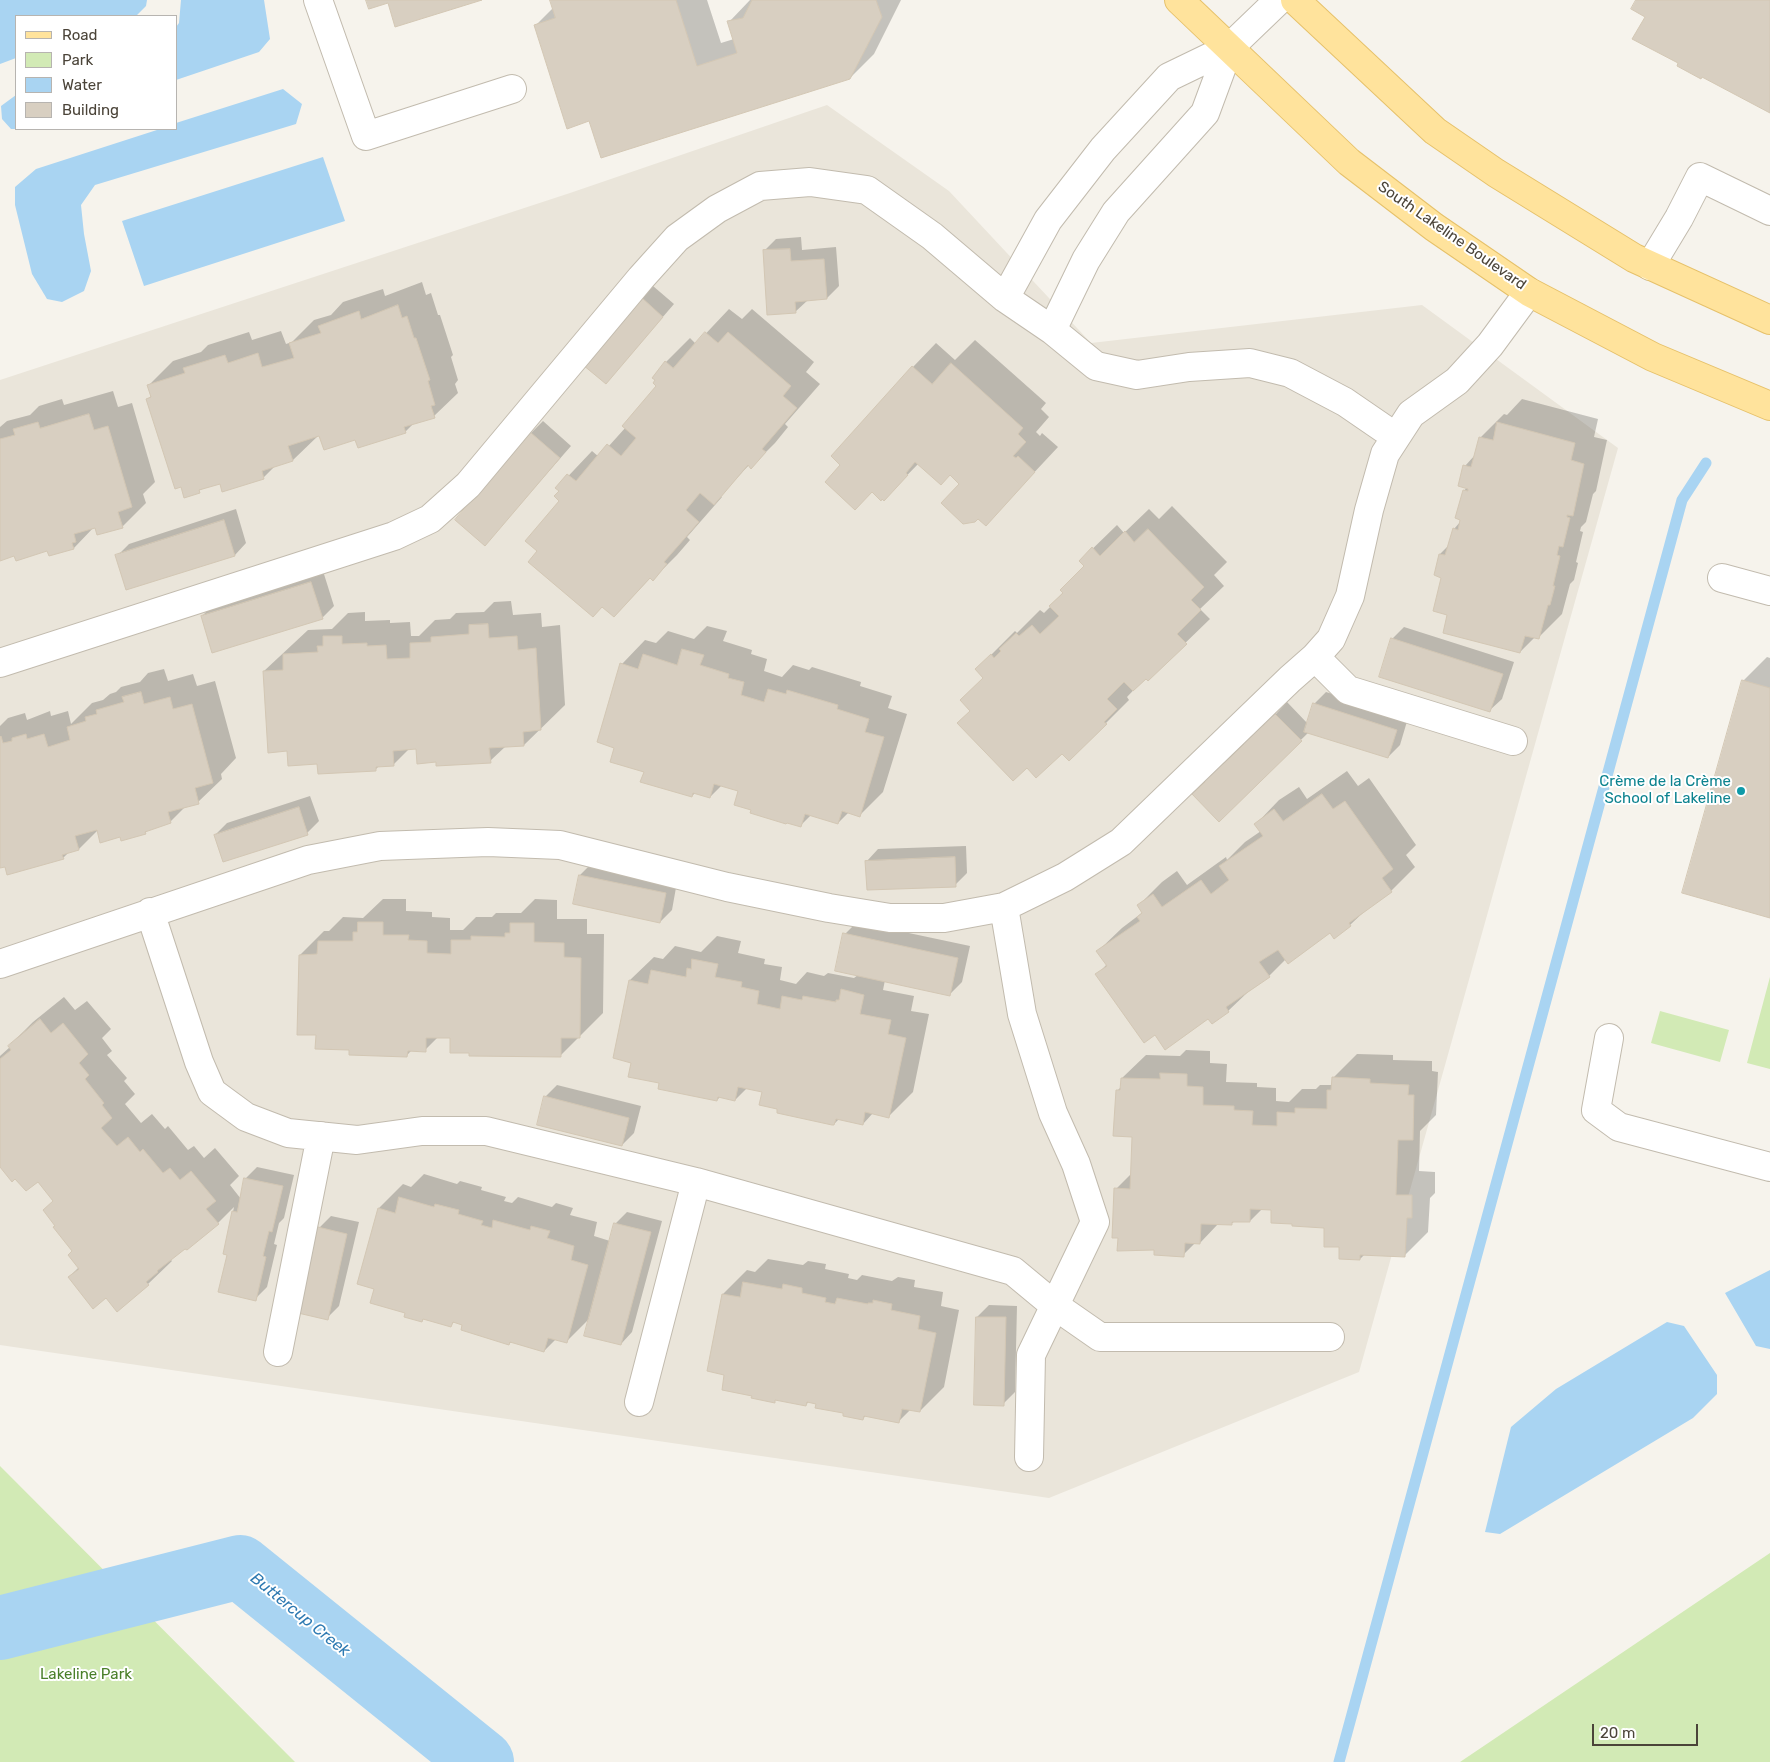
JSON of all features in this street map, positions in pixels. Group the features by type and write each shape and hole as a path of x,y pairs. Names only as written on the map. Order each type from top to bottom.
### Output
{"main road":[{"name":"South Lakeline Boulevard","path":"1179,0 1349,162 1434,227 1530,292 1653,356 1770,406"},
{"path":"1295,0 1435,131 1496,173 1650,266 1770,320"}],"lane":[{"path":"318,0 366,136 512,89"},
{"path":"1005,298 1048,220 1103,149 1169,77 1229,48 1279,0"},
{"path":"1052,330 1086,260 1116,212 1206,113 1229,48"},
{"path":"1650,266 1679,218 1700,177 1770,211"},
{"path":"0,663 394,536 430,519 468,485 677,238 717,209 760,186 810,182 867,190 932,236 1005,298 1052,330 1096,366 1137,375 1189,367 1250,363 1290,373 1345,402 1396,437"},
{"path":"0,964 308,860 380,846 488,842 560,845 727,888 890,918 944,918 1004,907 1066,877 1122,842 1264,704 1316,657 1331,639 1350,596 1369,510 1385,454 1411,414 1457,381 1490,345 1530,292"},
{"path":"1722,578 1770,592"},
{"path":"1316,657 1348,690 1513,741"},
{"path":"1004,907 1022,1014 1053,1113 1076,1164 1095,1222 1031,1355 1029,1457"},
{"path":"150,912 199,1062 212,1092 246,1117 288,1133 357,1140 422,1131 486,1131 696,1182 1013,1271 1054,1305 1100,1337 1330,1337"},
{"path":"1609,1038 1596,1110 1619,1127 1770,1167"},
{"path":"278,1352 322,1136"},
{"path":"639,1402 696,1182"}],"shaded area":[{"path":"827,105 949,191 1091,343 1422,305 1618,448 1359,1372 1049,1498 0,1345 0,380 570,193"}],"green space":[{"path":"1770,977 1770,1069 1747,1063"},
{"path":"1660,1011 1729,1030 1720,1062 1651,1043"},
{"name":"Lakeline Park","path":"0,1466 295,1762 0,1762"},
{"path":"1770,1553 1770,1762 1460,1762"}],"water":[{"path":"0,0 147,0 146,6 137,15 15,15 15,58 0,64"},
{"path":"181,0 264,0 270,39 259,52 178,79"},
{"path":"283,89 302,104 296,124 95,185 81,205 91,271 84,291 62,302 47,299 32,274 15,205 15,187 36,169 157,130 178,130 178,122"},
{"path":"15,96 15,129 11,129 2,119 1,106"},
{"path":"323,157 345,221 144,286 122,221"},
{"path":"1770,1270 1770,1349 1756,1346 1725,1293"},
{"path":"1667,1322 1684,1326 1717,1375 1717,1394 1693,1418 1500,1534 1485,1532 1511,1427 1556,1389"}],"building":[{"path":"366,0 482,0 395,27 388,3 369,9"},
{"path":"550,0 676,0 697,66 737,53 727,21 743,18 752,0 876,0 882,17 850,79 601,158 589,121 567,129 534,25 555,18"},
{"path":"1636,0 1770,0 1770,113 1702,77 1701,79 1677,66 1678,63 1632,39 1645,17 1631,9"},
{"path":"790,249 791,261 824,259 827,299 795,302 796,313 767,315 763,250"},
{"path":"641,297 663,317 606,384 583,365"},
{"path":"398,305 402,318 407,316 430,380 428,381 435,405 431,406 435,418 404,427 406,433 358,448 355,440 324,450 319,436 288,446 293,461 262,471 264,479 222,492 220,484 199,490 200,493 184,498 181,487 175,489 146,399 151,397 147,385 185,373 183,368 225,355 228,363 258,353 262,367 294,358 289,343 321,333 318,326 359,311 361,319"},
{"path":"705,332 718,343 728,332 791,386 783,396 797,408 762,449 766,452 751,469 748,465 714,505 700,493 686,510 699,522 664,562 667,564 653,581 650,578 614,617 602,607 593,617 528,562 537,551 525,541 559,501 554,496 559,491 555,488 567,474 576,481 607,444 621,456 636,438 622,426 656,386 653,383 655,380 652,378 665,361 673,368"},
{"path":"951,363 1023,428 1018,434 1026,442 1013,456 1016,458 1018,456 1035,472 986,526 978,519 975,522 963,524 941,503 959,484 950,475 941,485 915,462 906,473 908,475 884,501 882,499 881,501 872,492 855,510 825,482 840,465 831,456 912,366 932,384"},
{"path":"89,414 94,430 108,426 132,507 118,512 123,528 97,535 95,528 74,534 76,542 72,543 74,549 49,556 47,551 16,561 14,556 0,561 0,439 15,435 13,429 38,422 40,428"},
{"path":"1497,422 1575,443 1571,460 1584,464 1573,516 1567,515 1570,518 1563,547 1559,546 1557,555 1560,556 1553,586 1555,586 1539,639 1525,636 1520,653 1443,633 1447,615 1433,611 1441,578 1434,575 1439,554 1445,555 1453,528 1458,530 1460,520 1455,518 1463,490 1468,491 1468,489 1458,486 1463,465 1471,467 1479,437 1493,440"},
{"path":"530,432 560,458 485,546 455,520"},
{"path":"224,520 235,556 126,590 115,555"},
{"path":"1148,529 1204,587 1191,600 1201,610 1177,634 1187,644 1148,681 1146,679 1133,691 1124,682 1107,699 1117,709 1104,722 1107,724 1069,761 1062,754 1036,778 1027,768 1013,781 957,723 970,711 960,700 983,678 975,669 991,654 994,658 1001,651 999,649 1016,633 1019,636 1032,625 1040,634 1059,616 1049,606 1063,593 1060,590 1084,566 1079,561 1092,547 1100,556 1125,531 1134,542"},
{"path":"311,582 323,619 212,653 201,616"},
{"path":"488,624 489,638 517,636 518,650 536,648 541,730 523,732 524,746 489,748 491,763 436,766 436,762 417,764 416,749 393,751 394,766 376,767 376,771 318,774 317,764 288,766 287,751 268,753 263,671 283,670 283,654 318,652 317,646 323,646 323,636 342,636 342,644 367,643 367,646 386,645 387,659 410,658 410,643 431,642 431,637 469,634 469,625"},
{"path":"1391,638 1503,674 1490,712 1379,677"},
{"path":"682,649 704,655 700,665 729,674 728,678 744,682 741,695 764,702 768,689 786,694 787,690 838,705 837,709 869,719 865,732 884,737 860,817 842,811 838,824 805,814 801,827 786,824 750,813 751,810 734,805 738,791 714,784 710,798 693,793 692,797 640,782 644,772 610,762 614,748 597,742 620,663 638,669 643,654 677,665"},
{"name":"Crème de la Crème School of Lakeline","path":"1742,680 1770,688 1770,918 1682,893"},
{"path":"141,692 144,704 170,697 173,709 192,704 213,783 195,788 199,804 168,812 171,823 145,832 146,834 121,841 120,837 100,843 97,830 75,836 79,850 62,855 64,859 7,875 5,867 0,868 0,737 3,743 26,734 27,739 44,734 48,747 70,740 67,727 86,721 85,717 97,714 96,710 124,702 122,697"},
{"path":"1313,703 1397,730 1388,758 1304,732"},
{"path":"1274,713 1302,741 1219,822 1192,794 1205,782 1203,779 1220,761 1223,764 1244,744 1242,742 1261,723 1263,725"},
{"path":"1322,794 1333,809 1345,801 1393,869 1382,878 1392,892 1349,923 1351,926 1334,939 1330,933 1288,964 1278,950 1259,962 1270,977 1226,1007 1229,1012 1212,1024 1208,1019 1165,1050 1155,1035 1144,1043 1095,974 1107,966 1096,951 1140,921 1137,917 1142,913 1137,905 1153,894 1162,907 1201,880 1211,894 1229,880 1219,866 1263,836 1254,824 1274,809 1283,821"},
{"path":"299,807 308,835 223,862 214,835"},
{"path":"955,857 956,887 867,890 865,861"},
{"path":"579,875 666,893 660,923 573,904"},
{"path":"358,922 383,922 383,935 409,935 408,940 427,941 427,953 451,954 451,940 471,940 471,936 505,937 505,933 510,933 510,923 534,923 534,942 564,943 564,957 581,958 580,1038 561,1038 561,1057 469,1056 469,1053 450,1053 450,1038 426,1038 426,1052 408,1051 407,1057 349,1055 349,1050 315,1049 316,1035 297,1035 299,955 317,954 318,941 353,941 353,932 357,932"},
{"path":"843,933 958,958 950,996 835,971"},
{"path":"692,959 718,964 715,977 742,982 741,987 759,991 757,1004 780,1009 782,996 802,1000 803,996 836,1002 836,1000 839,1000 841,989 864,995 860,1014 891,1020 888,1034 906,1038 889,1118 865,1112 863,1125 836,1119 834,1125 832,1125 777,1113 777,1109 759,1105 762,1092 738,1087 735,1101 718,1097 717,1101 658,1089 659,1083 628,1077 631,1063 613,1058 629,980 648,984 651,970 686,977 687,968 691,969"},
{"path":"40,1019 51,1033 63,1023 88,1054 79,1063 89,1075 85,1079 104,1103 102,1105 112,1118 101,1128 117,1146 128,1137 140,1152 143,1149 163,1173 170,1168 180,1180 191,1171 216,1201 206,1209 219,1224 157,1271 146,1282 149,1285 117,1312 106,1298 93,1309 68,1277 79,1269 68,1255 72,1251 53,1227 55,1226 43,1210 53,1201 38,1182 26,1191 15,1179 12,1182 0,1167 0,1059 11,1050 8,1046"},
{"path":"1160,1073 1187,1074 1187,1086 1203,1087 1203,1105 1234,1106 1234,1110 1253,1111 1252,1125 1277,1126 1277,1112 1295,1113 1295,1108 1327,1109 1327,1090 1331,1090 1332,1077 1370,1079 1370,1083 1409,1085 1408,1095 1414,1095 1413,1140 1398,1140 1396,1195 1412,1195 1412,1218 1407,1218 1405,1257 1360,1255 1360,1260 1339,1259 1339,1247 1324,1247 1324,1228 1271,1223 1271,1210 1250,1209 1250,1222 1232,1222 1232,1225 1201,1224 1200,1244 1185,1243 1184,1257 1154,1255 1154,1250 1117,1251 1118,1238 1112,1238 1114,1188 1130,1189 1132,1137 1113,1136 1116,1090 1120,1090 1121,1078 1160,1079"},
{"path":"544,1096 629,1118 622,1146 537,1125"},
{"path":"244,1178 283,1186 272,1232 269,1231 263,1256 266,1257 256,1301 218,1292 227,1255 223,1254 232,1211 237,1212"},
{"path":"399,1197 434,1207 435,1204 459,1210 458,1214 483,1221 481,1225 492,1228 493,1220 530,1230 531,1226 550,1231 547,1238 574,1246 571,1260 588,1265 567,1343 548,1338 544,1352 510,1342 509,1345 461,1330 462,1325 453,1322 451,1327 423,1319 422,1322 404,1317 405,1313 370,1303 374,1289 357,1284 378,1208 395,1213"},
{"path":"614,1223 651,1232 621,1345 584,1336"},
{"path":"318,1227 347,1234 328,1320 298,1313"},
{"path":"743,1282 782,1289 783,1284 802,1288 802,1293 826,1298 825,1302 835,1304 837,1298 868,1304 873,1303 873,1300 892,1304 891,1310 920,1316 918,1329 936,1333 920,1412 902,1409 899,1423 864,1416 863,1420 843,1416 843,1413 815,1408 816,1404 807,1402 806,1406 775,1400 775,1403 722,1390 724,1375 707,1371 722,1294 740,1297"},
{"path":"976,1317 1006,1317 1004,1406 974,1405"}],"waterway":[{"path":"1339,1762 1682,500 1706,463"},
{"name":"Buttercup Creek","path":"0,1628 240,1567 482,1762"}],"place":[{"name":"Crème de la Crème School of Lakeline","path":"1741,791"}]}
